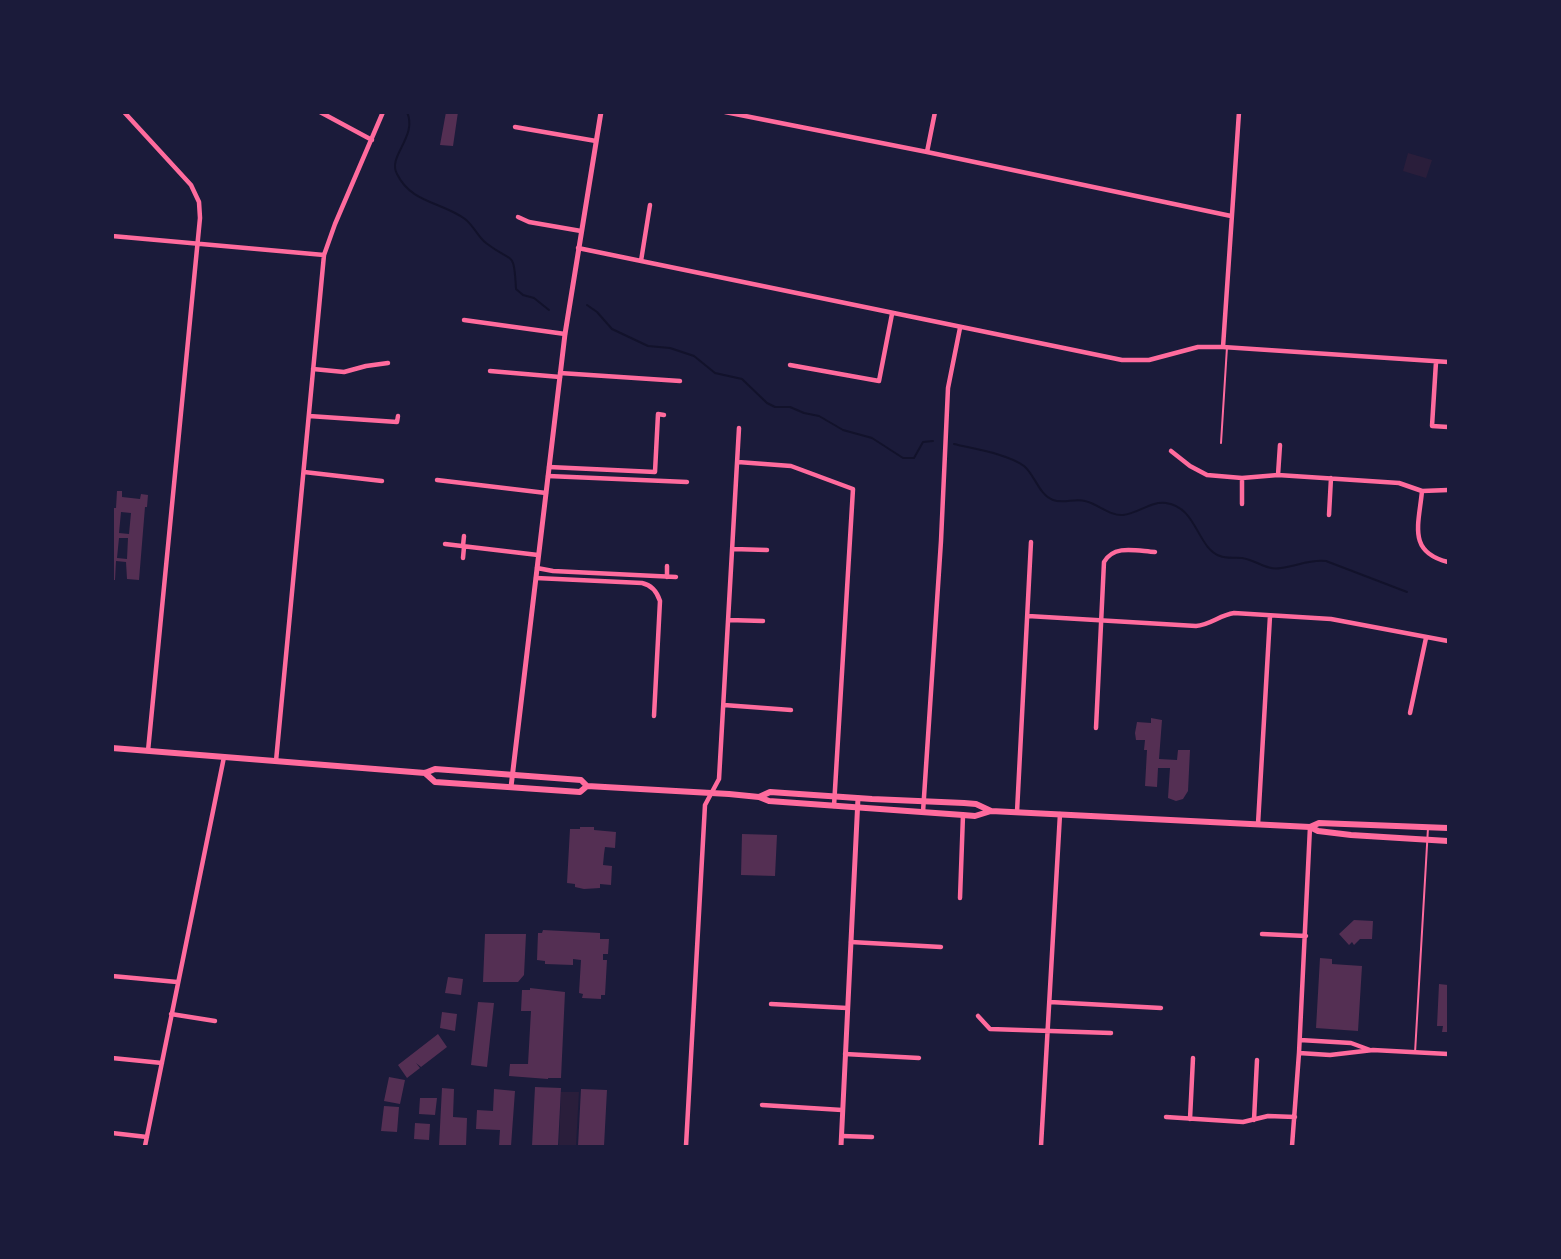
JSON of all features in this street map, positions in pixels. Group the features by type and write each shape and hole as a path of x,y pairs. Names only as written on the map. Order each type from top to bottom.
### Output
{"main road":[{"path":"112,748 425,773 435,769 581,780 588,786 711,793 759,797 770,801 857,808 975,816 991,811 1258,824 1310,827 1318,831 1351,835 1449,841"},
{"path":"425,773 435,782 580,792 588,786"},
{"path":"759,797 770,792 976,804 991,811"},
{"path":"1310,827 1319,823 1449,828"}],"street":[{"path":"124,112 186,179 194,191 200,209 148,751"},
{"path":"320,112 372,140"},
{"path":"276,761 324,255 383,112"},
{"path":"511,787 565,334 601,112"},
{"path":"725,112 753,115 1231,216"},
{"path":"927,152 934,112"},
{"path":"1225,347 1231,216 1239,112"},
{"path":"515,127 596,141"},
{"path":"641,261 650,206"},
{"path":"518,217 529,222 581,231"},
{"path":"112,236 324,255"},
{"path":"578,248 1122,360 1149,360 1198,347 1225,347 1449,362"},
{"path":"790,365 879,381 892,314"},
{"path":"464,320 565,334"},
{"path":"923,812 948,388 960,327"},
{"path":"1436,362 1432,426 1449,427"},
{"path":"313,369 344,372 388,363"},
{"path":"490,371 680,381"},
{"path":"549,467 655,472 658,414 664,414"},
{"path":"309,416 397,422 398,416"},
{"path":"686,1146 705,807 719,779 739,428"},
{"path":"1278,475 1280,445"},
{"path":"1171,451 1190,466 1207,475 1242,478 1278,475 1331,478 1399,483 1422,490 1449,490"},
{"path":"738,462 791,466 853,489 834,806"},
{"path":"304,472 382,481"},
{"path":"548,476 687,483"},
{"path":"1242,478 1242,504"},
{"path":"1329,515 1331,478"},
{"path":"437,480 546,493"},
{"path":"1422,490 1419,543 1424,552 1449,562"},
{"path":"463,558 464,536"},
{"path":"1017,812 1031,542"},
{"path":"445,544 538,555"},
{"path":"733,549 767,550"},
{"path":"1096,728 1104,562 1115,550 1155,552"},
{"path":"666,577 667,566"},
{"path":"537,568 676,578"},
{"path":"536,578 642,583 654,590 660,601 654,716"},
{"path":"1028,616 1196,626 1205,625 1224,614 1331,619 1449,641"},
{"path":"1258,824 1270,616"},
{"path":"729,620 763,621"},
{"path":"1410,712 1426,638"},
{"path":"724,705 790,710"},
{"path":"145,1146 224,757"},
{"path":"841,1146 858,798"},
{"path":"1041,1146 1060,814"},
{"path":"960,898 963,815"},
{"path":"1292,1146 1306,936 1310,827"},
{"path":"1262,934 1306,936"},
{"path":"851,942 941,947"},
{"path":"112,976 177,982"},
{"path":"1050,1002 1161,1008"},
{"path":"771,1004 847,1008"},
{"path":"171,1014 215,1021"},
{"path":"978,1016 990,1029 1111,1033"},
{"path":"1300,1040 1351,1044 1373,1050"},
{"path":"1299,1053 1330,1055 1373,1050 1449,1054"},
{"path":"845,1054 919,1058"},
{"path":"112,1058 162,1063"},
{"path":"1190,1119 1193,1058"},
{"path":"1254,1120 1257,1060"},
{"path":"762,1105 843,1110"},
{"path":"1166,1117 1243,1122 1268,1116 1295,1118"},
{"path":"112,1133 147,1137"},
{"path":"842,1136 872,1137"}],"lane":[{"path":"1221,443 1225,347"},
{"path":"1415,1053 1428,827"}],"shaded area":[{"path":"1408,153 1432,160 1426,178 1403,171"},
{"path":"561,1092 579,1092 576,1146 559,1146"}],"building":[{"path":"446,112 458,112 453,146 440,145"},
{"path":"117,491 122,491 122,497 140,499 141,494 148,495 139,580 127,579 126,562 116,561 115,580 112,580 112,508 116,508","holes":["121,512 131,513 129,534 119,533","119,538 128,538 127,559 117,558"]},
{"path":"1151,718 1162,720 1159,759 1177,760 1178,750 1190,750 1188,791 1183,799 1176,801 1168,798 1170,768 1158,768 1157,787 1145,786 1147,750 1144,750 1145,740 1136,740 1135,733 1137,722 1151,723"},
{"path":"580,827 594,827 594,830 616,832 615,848 605,847 604,854 603,865 612,866 611,885 600,884 600,888 584,889 567,883 570,829 580,829"},
{"path":"742,834 777,835 775,876 741,875"},
{"path":"1354,920 1373,921 1372,939 1360,939 1354,945 1352,942 1349,945 1339,934"},
{"path":"543,930 600,933 600,939 609,939 608,954 603,954 603,960 607,960 605,995 601,995 601,999 582,998 583,994 579,993 581,960 573,959 573,965 545,964 545,961 537,960 538,933 542,933"},
{"path":"485,934 526,934 524,975 518,982 483,982"},
{"path":"1320,958 1332,959 1332,964 1362,966 1358,1031 1316,1028"},
{"path":"448,977 463,979 461,995 445,993"},
{"path":"1439,984 1448,985 1448,1032 1442,1032 1443,1026 1437,1026"},
{"path":"530,988 565,992 561,1078 509,1076 510,1064 528,1064 531,1011 521,1011 522,990 530,990"},
{"path":"478,1002 494,1003 487,1067 471,1065"},
{"path":"442,1012 457,1014 455,1031 440,1028"},
{"path":"438,1034 447,1047 421,1067 416,1063 420,1068 407,1078 398,1065"},
{"path":"389,1077 405,1080 400,1104 384,1101"},
{"path":"535,1087 561,1088 558,1146 532,1146"},
{"path":"442,1088 454,1089 453,1117 467,1118 466,1146 439,1146"},
{"path":"494,1089 515,1091 511,1146 499,1146 500,1130 476,1129 477,1110 493,1111"},
{"path":"581,1089 607,1090 604,1146 578,1146"},
{"path":"420,1098 437,1098 435,1115 419,1114"},
{"path":"384,1106 399,1107 397,1132 381,1131"},
{"path":"415,1123 430,1124 429,1140 414,1139"}],"waterway":[{"path":"407,112 409,130 395,167 403,184 410,191 465,219 483,241 513,262 516,289 523,295 534,298 549,310"},
{"path":"587,305 597,312 612,329 648,346 670,348 694,356 715,373 742,379 767,403 775,407 790,407 819,416 843,430 872,438 903,458 914,458 923,442 933,441"},
{"path":"954,444 990,452 1017,462 1028,470 1044,494 1053,500 1085,501 1118,515 1160,503 1176,506 1191,519 1212,552 1223,557 1242,558 1276,569 1314,561 1326,561 1407,592"}]}
